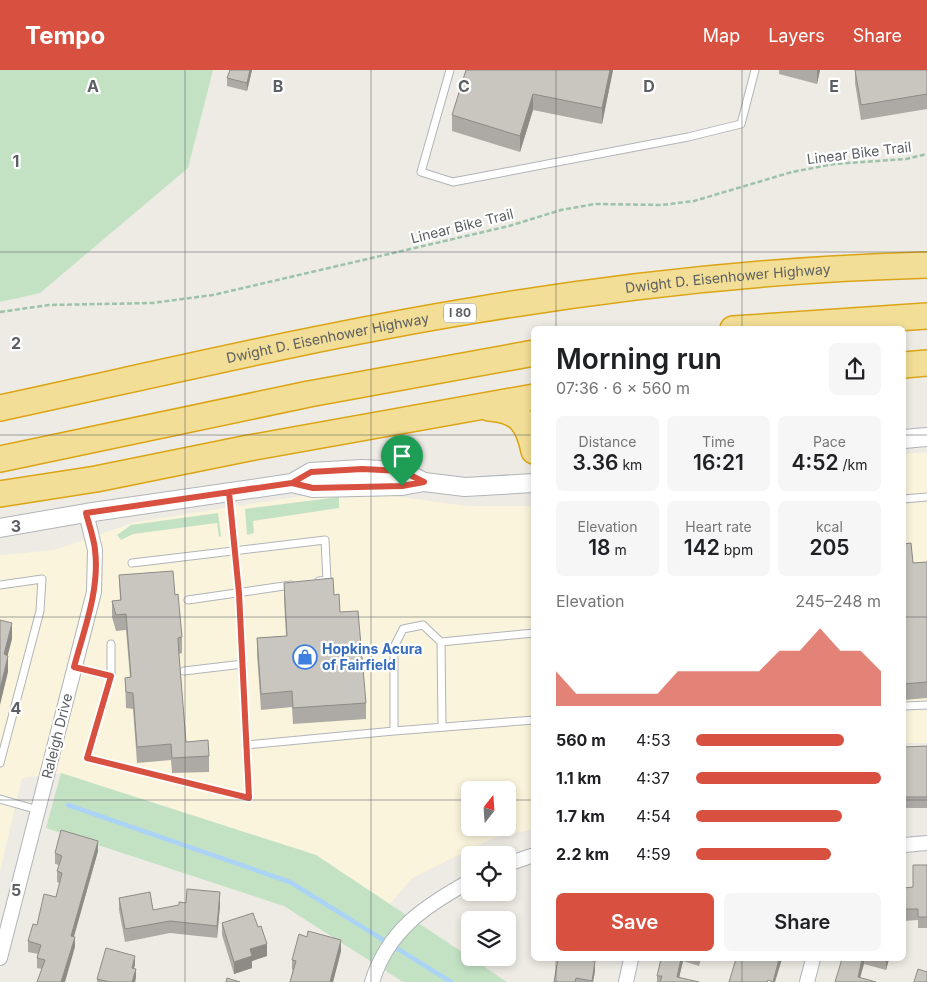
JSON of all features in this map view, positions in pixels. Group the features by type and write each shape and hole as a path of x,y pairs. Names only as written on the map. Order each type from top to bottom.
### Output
{"highway":[{"name":"Dwight D. Eisenhower Highway","path":"0,408 323,339 476,310 599,292 736,277 868,267 927,265"},
{"path":"778,326 927,316"},
{"path":"0,459 309,394 531,354"},
{"path":"906,365 927,362"},
{"path":"906,376 927,376"},
{"path":"0,494 96,479 249,448 531,398"},
{"path":"478,407 501,408 521,418 530,430 531,435"}],"street":[{"path":"906,439 927,437"},
{"path":"0,528 86,513 292,483 311,472 362,469 402,471 424,482 465,487 531,483"},
{"name":"Raleigh Drive","path":"0,958 94,592 95,550 86,513"},
{"path":"906,844 927,843"},
{"path":"516,861 531,856"},
{"path":"374,976 392,943 414,918 431,902 461,887"},
{"path":"626,982 630,961"},
{"path":"807,982 812,961"}],"lane":[{"path":"450,70 421,172 453,182 741,124 755,70"},
{"path":"111,644 111,676 87,758 249,798 239,593 229,492"},
{"path":"906,498 927,497"},
{"path":"132,563 325,540 327,580 308,583"},
{"path":"0,585 42,579 40,611 0,764"},
{"path":"188,600 298,584"},
{"path":"394,731 394,647 403,629 423,625 441,642 442,727"},
{"path":"441,642 531,633"},
{"path":"184,671 243,664"},
{"path":"74,667 111,676"},
{"path":"906,706 927,705"},
{"path":"246,744 531,720"},
{"path":"0,799 38,810"}],"path":[{"name":"Linear Bike Trail","path":"0,312 49,305 152,303 212,295 509,226 561,210 595,204 662,205 694,201 792,172 834,164 906,159 927,154"}],"shaded area":[{"path":"927,452 927,743 906,743 906,454"},
{"path":"320,493 379,494 468,506 531,506 531,830 516,833 516,781 461,781 461,836 502,836 477,846 461,846 461,854 412,878 389,905 316,855 61,773 22,778 0,871 0,555 54,550 136,522"}],"green space":[{"path":"0,70 213,70 188,168 40,293 0,302"},
{"path":"339,497 339,508 253,521 254,533 247,535 245,509"},
{"path":"218,513 221,536 219,537 217,523 133,534 121,540 117,535 131,525"},
{"path":"61,773 316,855 461,951 461,966 483,966 507,982 403,982 284,906 46,828"}],"building":[{"path":"230,70 250,70 247,83 227,78"},
{"path":"466,70 610,70 602,108 533,94 520,136 452,115"},
{"path":"855,70 927,70 927,94 861,105"},
{"path":"911,543 913,563 927,562 927,682 906,684 906,544"},
{"path":"173,571 175,595 178,594 182,637 178,638 186,742 208,740 209,756 172,758 171,744 137,747 133,693 126,692 125,678 131,677 126,614 116,615 112,601 121,600 119,575"},
{"name":"Hopkins Acura of Fairfield","path":"333,578 334,595 339,594 340,612 358,611 366,703 293,708 292,691 261,694 257,638 287,636 284,583"},
{"path":"0,620 12,623 4,654 8,656 0,689"},
{"path":"927,746 927,797 906,797 906,747"},
{"path":"61,830 98,841 71,936 75,937 61,982 37,982 45,960 37,958 41,945 28,941 33,924 37,925 44,894 56,897 62,873 57,871 62,856 55,853"},
{"path":"913,865 927,865 927,917 918,917 918,909 906,909 906,888 913,887"},
{"path":"187,889 220,892 217,926 170,921 125,929 119,898 150,892 153,910 179,905 179,902 186,903"},
{"path":"253,913 258,927 261,926 267,944 250,949 252,956 234,962 222,923"},
{"path":"308,931 341,940 330,982 290,982 296,961 292,960 299,934 307,937"},
{"path":"106,948 135,956 132,968 136,969 132,982 110,982 97,979"},
{"path":"558,961 595,961 592,981 576,978 575,982 554,982"},
{"path":"661,961 681,961 677,977 699,982 660,982 662,976 657,976"},
{"path":"735,961 778,961 773,982 768,980 767,982 729,982"},
{"path":"841,961 862,961 858,977 876,982 835,982"},
{"path":"918,969 927,972 927,982 914,982"},
{"path":"227,978 240,982 226,982"}],"waterway":[{"path":"68,805 290,882 451,982"}],"place":[{"name":"Hopkins Acura of Fairfield","path":"305,657"}],"route":[{"path":"402,486 313,488 292,483 229,492 86,513 95,550 96,570 94,592 74,667 111,676 87,758 249,798 239,593 229,492 292,483 311,472 362,469 402,471 424,482 402,486"}]}
